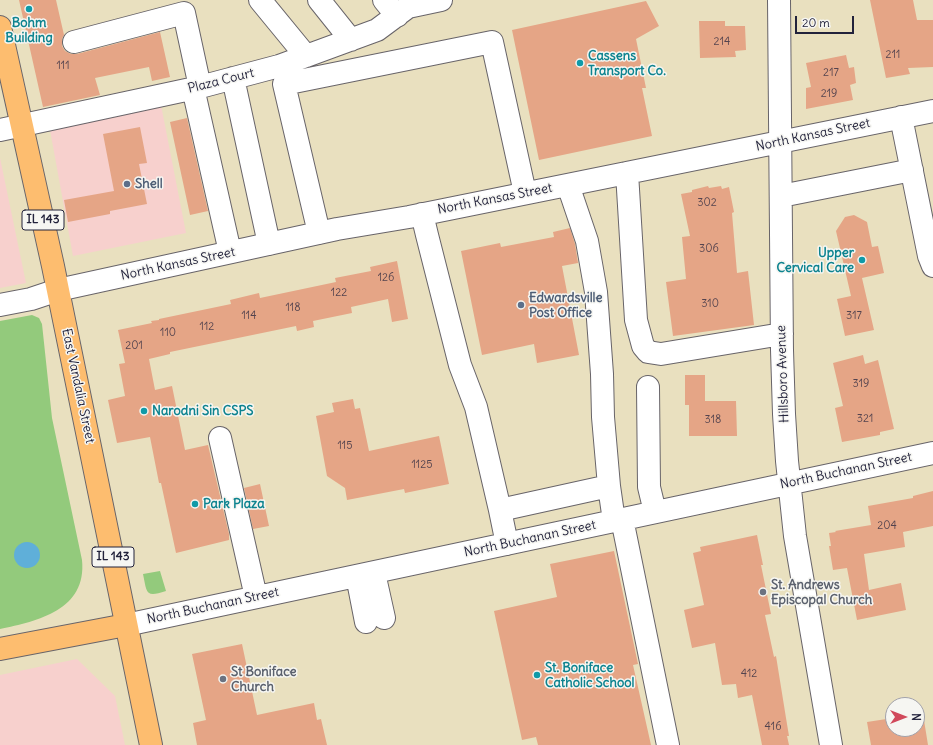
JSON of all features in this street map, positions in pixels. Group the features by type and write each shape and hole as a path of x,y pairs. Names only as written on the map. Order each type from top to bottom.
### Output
{"main road":[{"name":"East Vandalia Street","path":"0,27 58,290 151,745"},
{"path":"0,649 126,625"}],"street":[{"path":"260,0 306,56"},
{"path":"319,0 351,40"},
{"path":"400,6 441,0"},
{"name":"Hillsboro Avenue","path":"779,0 784,414 789,484 795,536 831,745"},
{"path":"74,42 187,6 196,87 230,252"},
{"name":"Plaza Court","path":"0,130 233,78 281,75 306,56 377,30 400,6"},
{"path":"318,233 281,75 492,42 525,193"},
{"path":"233,78 269,244"},
{"name":"North Kansas Street","path":"0,305 31,299 58,290 318,233 422,214 933,111"},
{"path":"902,117 929,256 933,266"},
{"path":"781,196 912,170"},
{"path":"627,173 636,320 643,346 648,352 660,354 782,334"},
{"path":"568,184 587,241 596,292 602,374 603,417 609,486 618,520 668,745"},
{"path":"422,214 460,365 476,407 507,544"},
{"path":"648,387 649,487 655,512"},
{"path":"220,438 256,597"},
{"name":"North Buchanan Street","path":"126,625 933,453"},
{"path":"500,510 609,486"},
{"path":"365,574 375,620"}],"shaded area":[{"path":"161,105 186,233 73,256 50,130"},
{"path":"0,158 26,283 0,288"},
{"path":"77,659 115,696 125,745 0,745 0,675"}],"green space":[{"path":"32,315 39,318 42,324 52,418 82,560 81,577 77,591 68,602 57,610 30,622 0,629 0,321"},
{"path":"160,571 166,591 151,594 146,590 143,574"}],"water":[{"path":"27,542 36,546 40,555 36,564 27,568 18,564 14,555 18,546"}],"building":[{"path":"19,0 56,0 64,35 62,39 62,46 65,51 71,54 77,54 160,32 170,77 152,81 149,67 95,78 100,95 43,107"},
{"path":"870,0 913,0 917,20 933,20 933,67 908,68 910,74 886,78"},
{"name":"Cassens Transport Co.","path":"646,1 659,26 636,39 646,88 642,88 652,136 539,160 512,30"},
{"path":"699,21 725,21 725,26 745,26 746,50 735,51 736,57 700,58"},
{"path":"846,55 849,68 854,67 856,83 850,85 853,100 806,109 806,88 811,87 806,63"},
{"path":"187,118 208,211 190,215 170,122"},
{"name":"Shell","path":"140,127 147,163 139,164 147,204 110,211 110,214 68,222 64,200 114,191 103,134"},
{"path":"708,186 709,188 721,186 722,189 729,187 734,212 732,213 737,273 748,271 754,325 673,336 666,282 686,279 682,237 690,236 681,194 692,192 692,190"},
{"name":"Upper Cervical Care","path":"854,215 867,222 872,247 878,246 884,273 862,278 874,330 845,336 837,299 851,296 836,231 845,217"},
{"name":"Edwardsville Post Office","path":"570,228 575,244 578,263 562,266 579,355 537,363 534,344 482,355 461,251 500,243 501,247 554,237 553,232"},
{"path":"397,261 408,319 392,322 388,299 351,307 352,313 313,321 314,327 297,331 296,326 170,352 170,354 149,359 155,390 172,386 185,450 208,445 229,534 229,540 176,553 161,483 159,483 150,437 117,443 108,400 125,396 119,364 125,363 118,330 152,323 151,321 159,319 231,304 230,300 259,293 260,298 336,282 335,278 371,271 370,267"},
{"path":"863,355 865,364 878,360 894,429 880,432 880,435 842,442 835,408 843,406 833,363"},
{"path":"685,375 705,375 705,401 736,401 737,436 689,436 689,405 685,405"},
{"path":"353,399 355,409 360,408 369,451 439,436 449,484 405,493 404,489 347,500 345,488 327,476 316,416 334,412 332,403"},
{"path":"260,484 269,526 253,529 244,488"},
{"path":"933,491 933,526 903,532 905,547 864,554 869,590 901,583 906,610 857,620 847,568 833,570 829,546 831,546 829,533 871,525 868,506 913,498 913,496"},
{"path":"757,535 763,565 761,565 771,614 765,615 774,657 776,656 789,736 787,736 789,745 762,745 752,695 738,698 736,684 722,685 715,643 692,648 684,610 704,605 693,553 701,551 700,547"},
{"name":"St. Boniface Catholic School","path":"614,551 638,664 633,665 651,745 538,745 536,737 522,740 494,611 557,597 550,564"},
{"name":"St Boniface Church","path":"242,644 257,715 314,703 317,720 321,719 327,745 197,745 193,723 206,720 192,654"},
{"path":"885,719 885,737 925,737 925,726 928,745 871,745 867,722"}],"place":[{"name":"Bohm Building","path":"29,9"},
{"name":"Cassens Transport Co.","path":"580,63"},
{"name":"Shell","path":"127,184"},
{"name":"Upper Cervical Care","path":"862,260"},
{"name":"Edwardsville Post Office","path":"521,305"},
{"name":"Narodni Sin CSPS","path":"144,411"},
{"name":"Park Plaza","path":"195,504"},
{"name":"St. Andrews Episcopal Church","path":"763,592"},
{"name":"St. Boniface Catholic School","path":"537,675"},
{"name":"St Boniface Church","path":"223,679"}]}
